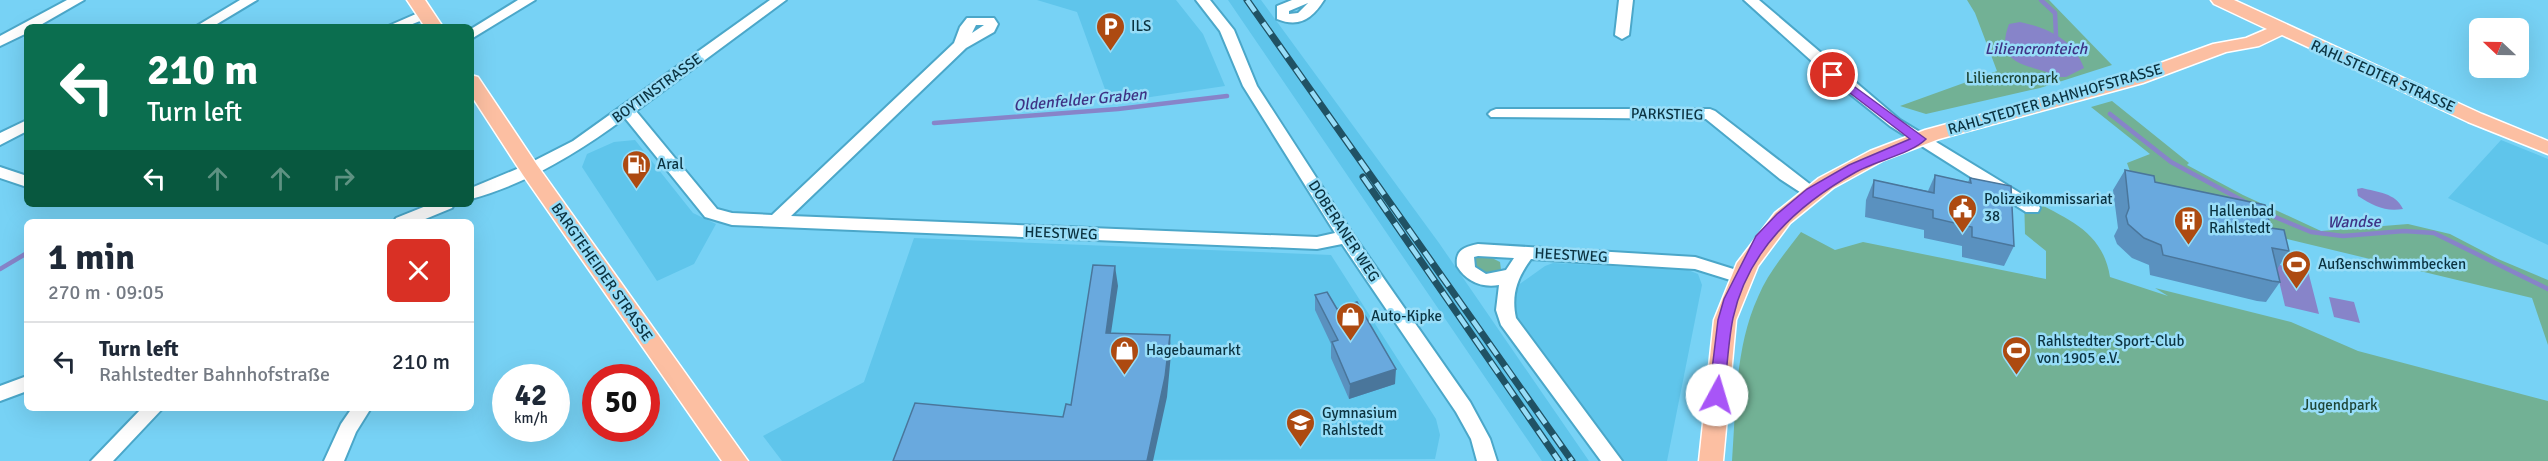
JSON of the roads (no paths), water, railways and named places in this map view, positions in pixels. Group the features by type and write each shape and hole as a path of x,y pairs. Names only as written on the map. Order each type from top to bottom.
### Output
{"main road":[{"name":"RAHLSTEDTER STRASSE","path":"2220,0 2262,21 2548,148"},
{"name":"RAHLSTEDTER BAHNHOFSTRASSE","path":"2225,47 2228,38 2262,21"},
{"name":"RAHLSTEDTER BAHNHOFSTRASSE","path":"1919,139 1976,120 2149,74 2225,47 2250,43 2280,29"},
{"name":"BARGTEHEIDER STRASSE","path":"474,86 530,170 735,461"},
{"path":"1710,461 1725,320 1740,277 1761,240 1782,217 1812,192 1842,173 1919,139"}],"street":[{"path":"33,24 77,0"},
{"path":"207,24 250,0"},
{"path":"474,33 528,0"},
{"name":"BOYTINSTRASSE","path":"474,193 530,170 578,145 779,0"},
{"name":"DOBERANER WEG","path":"1203,0 1227,30 1250,86 1346,237 1463,407 1480,440 1487,461"},
{"path":"1305,0 1282,9 1282,16 1302,17 1308,14 1317,0"},
{"path":"1622,35 1626,0"},
{"name":"RAHLSTEDTER BAHNHOFSTRASSE","path":"1752,0 1833,75 1919,139 2032,208"},
{"path":"400,24 425,14"},
{"path":"0,42 24,29"},
{"path":"775,222 961,45"},
{"name":"HEESTWEG","path":"627,110 711,213 732,219 1317,243 1346,237"},
{"name":"PARKSTIEG","path":"1496,114 1710,114 1786,175 1812,192"},
{"path":"0,140 24,127"},
{"path":"0,172 24,181"},
{"path":"415,219 440,207"},
{"name":"HEESTWEG","path":"1510,275 1498,280 1479,279 1465,266 1464,257 1469,252 1478,250 1695,263 1740,277"},
{"path":"1527,253 1510,275 1504,302 1507,320 1612,461"},
{"path":"0,394 24,383"},
{"path":"101,461 151,411"},
{"path":"334,461 348,429 360,411"}],"water":[{"name":"Liliencronteich","path":"2020,22 2058,36 2073,49 2084,68 2066,77 2060,77 2018,63 2006,49 2005,39 2009,24"},
{"path":"2362,188 2391,196 2403,209 2385,209 2369,203 2358,196 2357,189"},
{"name":"Außenschwimmbecken","path":"2275,264 2308,271 2319,314 2285,306"},
{"path":"2329,297 2354,302 2360,323 2334,317"}],"waterway":[{"name":"Wandse","path":"2041,0 2055,13 2056,36"},
{"name":"Oldenfelder Graben","path":"934,123 1118,109 1227,96"},
{"name":"Wandse","path":"2110,114 2171,162 2245,202"},
{"name":"Wandse","path":"2263,212 2311,232 2343,236 2404,231 2434,233 2548,289"},
{"name":"Oldenfelder Graben","path":"0,269 24,255"}],"railway":[{"path":"1247,0 1572,461"},
{"path":"1363,177 1559,461"}],"place":[{"name":"ILS","path":"1110,52"},
{"name":"Aral","path":"636,190"},
{"name":"Polizeikommissariat 38","path":"1963,234"},
{"name":"Hallenbad Rahlstedt","path":"2188,246"},
{"name":"Außenschwimmbecken","path":"2297,290"},
{"name":"Auto-Kipke","path":"1350,342"},
{"name":"Hagebaumarkt","path":"1125,376"},
{"name":"Rahlstedter Sport-Club von 1905 e.V.","path":"2016,376"},
{"name":"Gymnasium Rahlstedt","path":"1301,448"}],"park label":[{"name":"Liliencronpark","path":"2012,78"},
{"name":"Jugendpark","path":"2340,405"}]}
